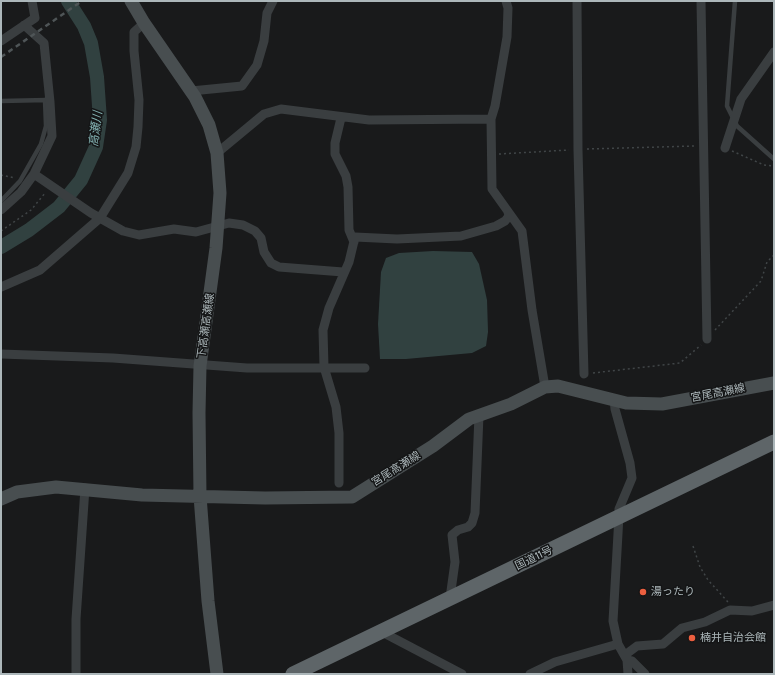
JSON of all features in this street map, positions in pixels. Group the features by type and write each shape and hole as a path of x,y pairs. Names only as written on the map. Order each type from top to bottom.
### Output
{"highway":[{"name":"国道11号","path":"296,673 618,516 774,442"}],"main road":[{"name":"下高瀬高瀬線","path":"131,1 144,23 191,91 209,125 217,153 220,193 218,226 200,366 200,496 208,601 217,674"},
{"name":"宮尾高瀬線","path":"1,499 17,492 56,487 84,488 142,495 265,498 352,497 433,446 462,424 479,415 511,404 545,387 558,386 626,403 662,404 774,383"}],"street":[{"path":"1,41 35,18 32,1"},
{"path":"191,91 242,86 257,65 264,41 267,13 273,1"},
{"path":"506,1 508,8 507,37 495,106 491,119 493,154 492,189 522,231 532,310 545,387"},
{"path":"576,1 584,374"},
{"path":"701,1 708,339"},
{"path":"1,294 3,286 40,270 100,218 128,173 136,147 139,100 134,51 134,32 144,23"},
{"path":"1,210 36,176 52,136 44,43 24,25"},
{"path":"724,148 741,99 774,52"},
{"path":"217,153 264,114 281,109 341,118 369,120 491,119"},
{"path":"341,118 335,143 335,154 346,176 349,200 349,230 354,242"},
{"path":"36,176 91,213 123,231 139,235 174,229 196,232 229,223 243,225 255,231 261,238 264,252 271,263 279,268 343,272"},
{"path":"339,483 339,433 336,414 324,368 324,330 329,308 343,272 349,262 355,237 397,239 461,236 496,226 505,221 509,216 508,212"},
{"path":"1,354 113,358 200,366 246,368 365,368"},
{"path":"614,399 615,409 630,462 632,478 618,516 613,621 618,644 626,658 628,674"},
{"path":"450,598 455,562 452,535 458,530 468,527 472,523 475,513 479,415"},
{"path":"76,674 76,619 84,488"},
{"path":"626,658 637,646 663,644 682,628 705,622 730,610 752,611 774,605"},
{"path":"382,632 462,674"},
{"path":"530,674 555,662 618,644"},
{"path":"626,658 632,661 645,674"}],"lane":[{"path":"735,1 727,106 737,126 774,159"},
{"path":"1,101 48,100 46,126 41,144 21,179 1,201"}],"path":[{"path":"493,154 704,146"},
{"path":"724,148 764,165 774,166"},
{"path":"1,174 21,179"},
{"path":"1,231 30,210 48,190"},
{"path":"584,374 680,364 708,339 761,281 767,262 774,255"},
{"path":"693,546 700,568 708,580 728,600 730,610"}],"shaded area":[{"path":"433,251 472,252 479,264 487,300 488,332 486,346 472,353 406,359 380,359 378,324 381,272 386,258 399,253"}],"waterway":[{"name":"高瀬川","path":"1,247 29,230 59,207 81,180 96,147 100,120 97,77 91,43 84,26 68,1"}],"railway":[{"path":"1,57 82,1"}],"place":[{"name":"湯ったり","path":"643,592"},
{"name":"楠井自治会館","path":"692,638"}]}
